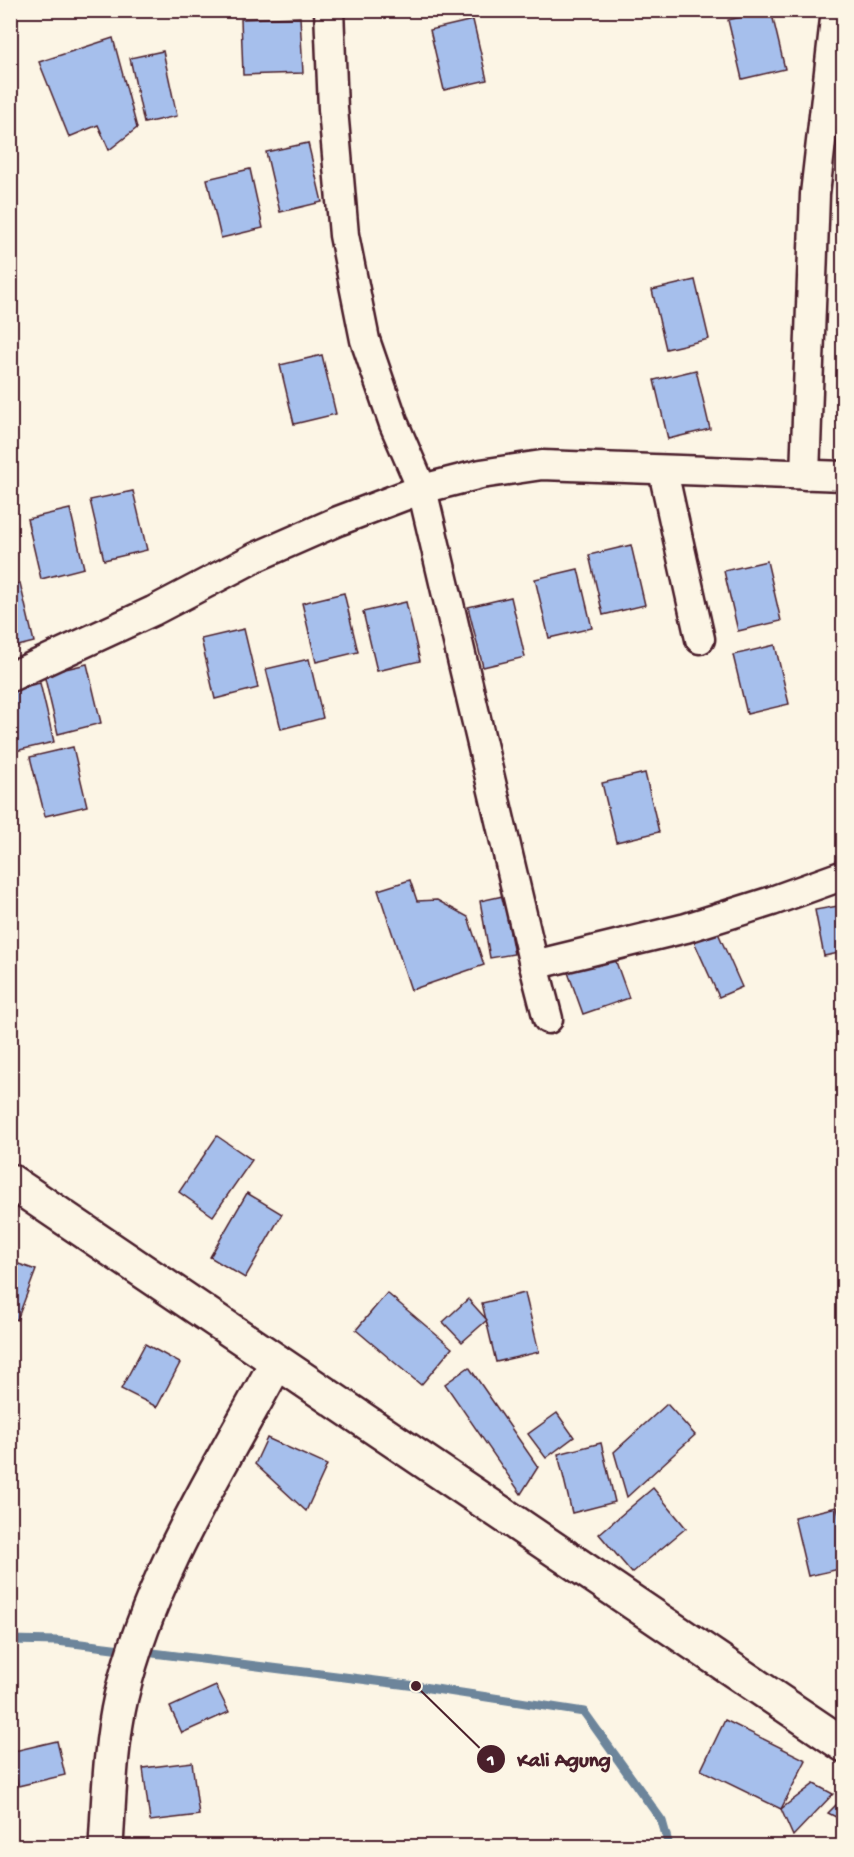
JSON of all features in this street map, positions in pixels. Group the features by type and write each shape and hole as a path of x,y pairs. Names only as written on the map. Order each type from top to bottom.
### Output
{"main road":[{"path":"10,1181 841,1741"},
{"path":"106,1846 112,1756 121,1697 142,1632 180,1537 277,1362"}],"street":[{"path":"329,10 333,108 346,247 365,340 394,424 422,489 548,1019"},
{"path":"805,475 815,195 836,10"},
{"path":"10,677 153,611 256,557 338,521 422,489 481,474 542,465 843,476"},
{"path":"663,471 700,639"},
{"path":"534,965 686,928 772,901 843,875"}],"building":[{"path":"771,10 785,69 742,79 728,20"},
{"path":"300,17 303,73 243,75 241,19"},
{"path":"473,20 487,80 444,90 430,30"},
{"path":"113,38 137,128 109,150 98,125 69,137 39,62"},
{"path":"163,51 177,116 144,123 130,58"},
{"path":"308,143 322,202 280,212 266,152"},
{"path":"250,169 263,228 221,238 207,179"},
{"path":"695,280 709,339 666,349 652,290"},
{"path":"322,355 336,414 294,424 280,365"},
{"path":"696,370 710,429 668,439 654,380"},
{"path":"133,491 147,550 104,560 90,500"},
{"path":"70,509 84,568 41,579 27,519"},
{"path":"631,545 645,605 603,615 589,555"},
{"path":"767,561 781,621 738,631 724,571"},
{"path":"578,569 592,628 549,638 535,579"},
{"path":"20,583 34,642 10,648 10,585"},
{"path":"344,593 358,652 316,662 302,603"},
{"path":"511,597 525,657 483,667 468,607"},
{"path":"406,602 420,661 377,671 363,612"},
{"path":"244,629 258,688 215,699 201,639"},
{"path":"775,645 789,704 747,714 733,655"},
{"path":"309,659 323,718 281,729 266,669"},
{"path":"87,664 101,723 58,734 44,674"},
{"path":"40,683 54,742 11,752 10,690"},
{"path":"73,747 87,806 45,816 30,757"},
{"path":"645,773 659,832 616,842 602,783"},
{"path":"410,880 417,901 437,900 468,917 484,965 411,990 378,890"},
{"path":"503,896 514,954 490,958 480,901"},
{"path":"844,905 844,952 824,956 815,910"},
{"path":"715,926 742,987 719,997 692,937"},
{"path":"611,948 629,998 583,1014 565,964"},
{"path":"217,1136 252,1160 213,1216 179,1192"},
{"path":"247,1193 282,1214 245,1278 210,1257"},
{"path":"10,1261 36,1270 17,1320 10,1317"},
{"path":"387,1293 452,1348 421,1385 356,1330"},
{"path":"525,1293 539,1352 496,1362 482,1303"},
{"path":"468,1299 487,1320 462,1342 443,1322"},
{"path":"145,1344 180,1363 157,1407 121,1389"},
{"path":"469,1367 538,1467 521,1494 445,1384"},
{"path":"667,1404 695,1435 627,1497 614,1452"},
{"path":"557,1413 574,1437 546,1458 528,1434"},
{"path":"267,1438 327,1465 306,1511 255,1464"},
{"path":"601,1443 615,1502 572,1513 558,1454"},
{"path":"653,1488 686,1528 632,1573 599,1534"},
{"path":"837,1507 844,1535 844,1568 808,1576 794,1517"},
{"path":"216,1686 229,1712 182,1733 170,1707"},
{"path":"725,1720 806,1760 781,1809 701,1770"},
{"path":"57,1741 65,1775 18,1786 10,1752"},
{"path":"192,1762 199,1815 150,1821 143,1768"},
{"path":"814,1784 833,1794 793,1836 781,1809"},
{"path":"840,1801 844,1803 844,1821 828,1813"}],"waterway":[{"path":"10,1640 57,1641 416,1686 584,1712 662,1821 669,1846"}],"place":[{"name":"Kali Agung","path":"416,1686"}]}
